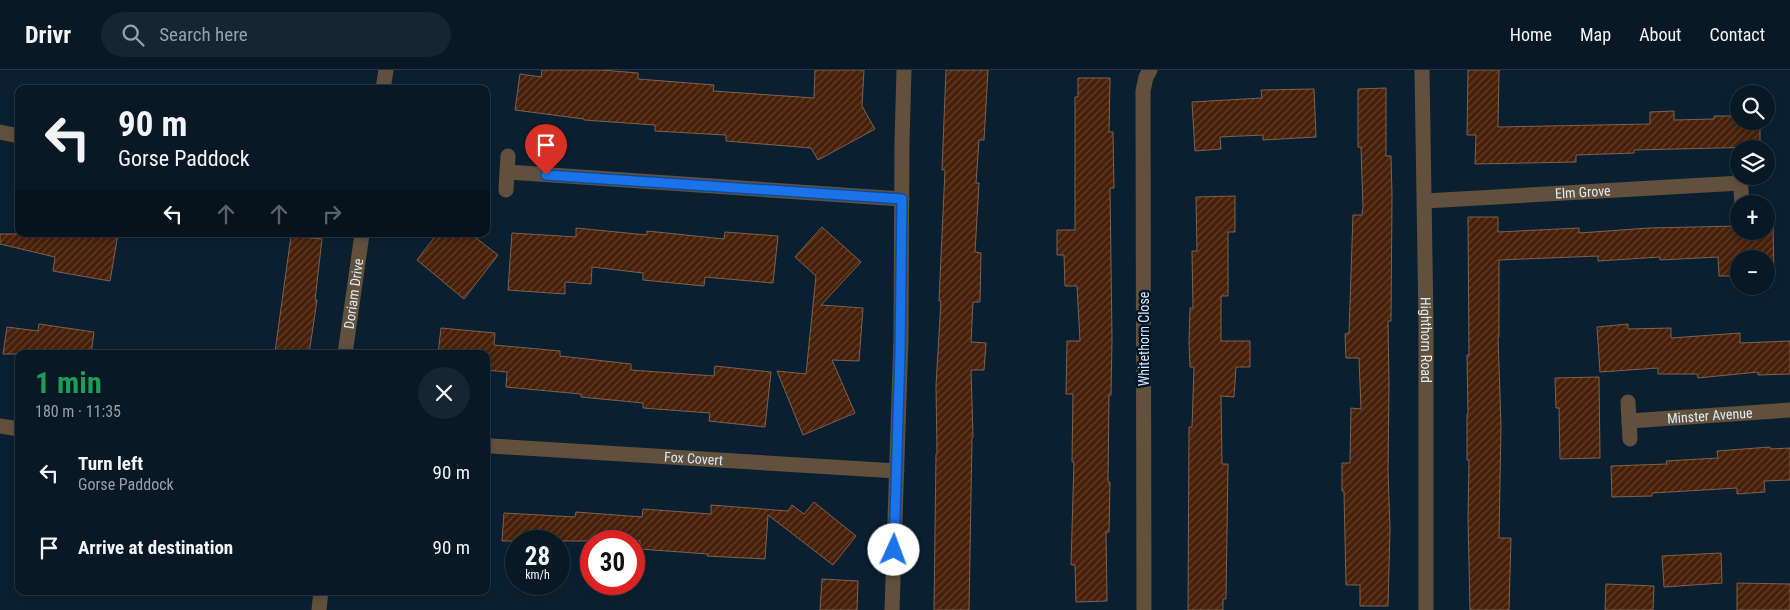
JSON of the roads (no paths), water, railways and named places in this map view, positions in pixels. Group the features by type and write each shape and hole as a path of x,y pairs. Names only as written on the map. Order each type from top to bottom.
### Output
{"street":[{"path":"384,85 386,70"},
{"path":"892,610 897,471 904,70"},
{"name":"Whitethorn Close","path":"1144,610 1143,91 1146,77 1150,70"},
{"name":"Highthorn Road","path":"1422,70 1425,201 1426,610"},
{"path":"0,132 15,135"},
{"path":"506,190 508,156"},
{"path":"507,172 902,199"},
{"name":"Elm Grove","path":"1425,201 1730,181"},
{"name":"Doriam Drive","path":"347,350 362,237"},
{"path":"1628,402 1630,439"},
{"name":"Minster Avenue","path":"1629,420 1790,410"},
{"path":"0,426 15,428"},
{"name":"Fox Covert","path":"492,446 897,471"},
{"path":"319,610 321,595"}]}
